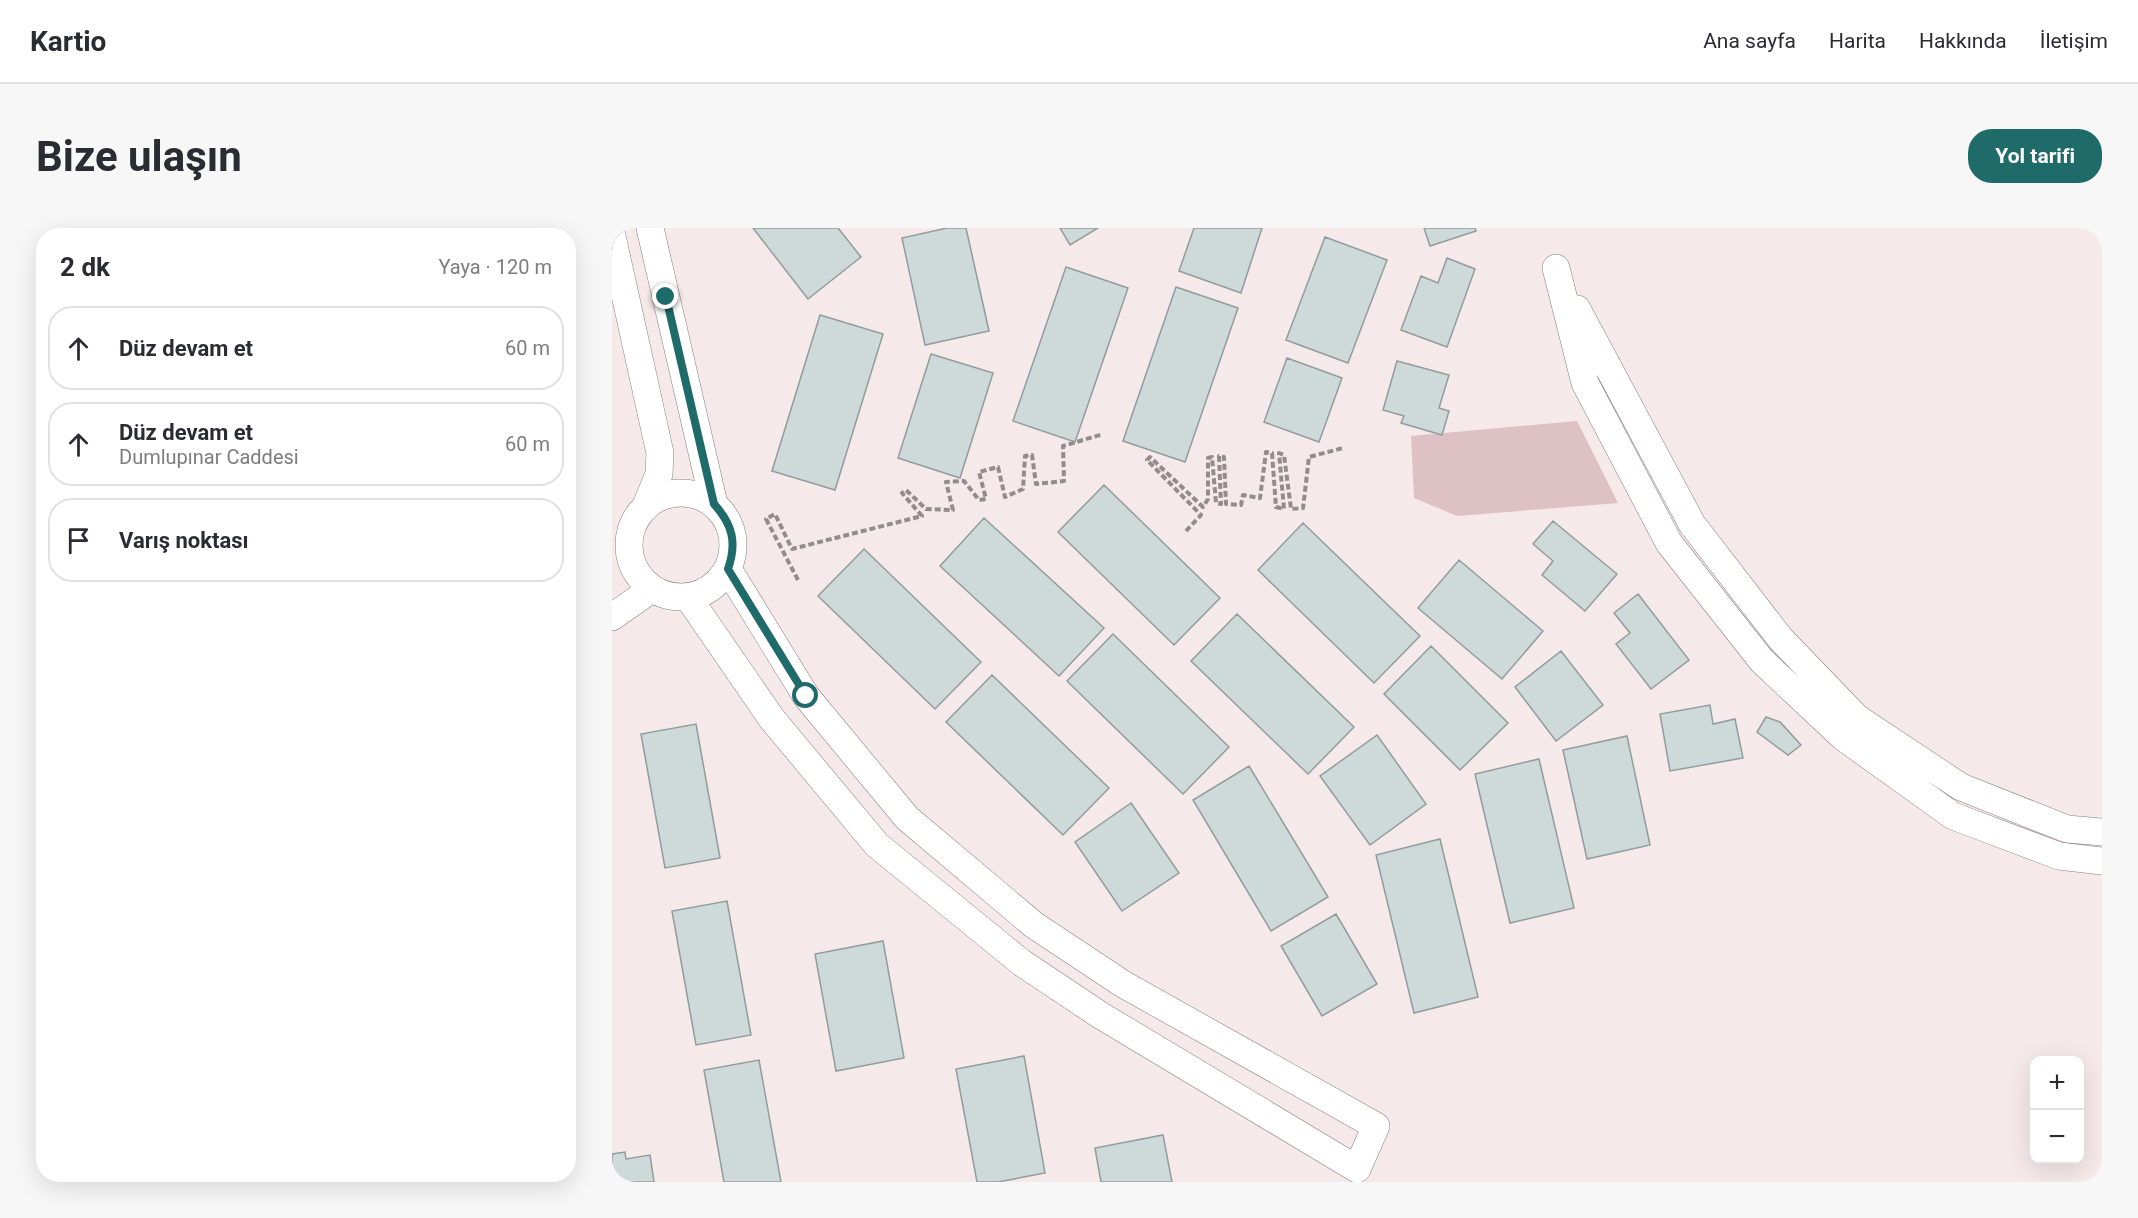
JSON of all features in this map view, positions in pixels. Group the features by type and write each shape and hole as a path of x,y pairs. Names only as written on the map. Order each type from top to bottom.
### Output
{"street":[{"path":"650,228 714,504"},
{"path":"612,236 660,453 659,474 621,555 632,564 640,578 652,589 663,594 688,597 704,592 718,583 728,569 734,552 733,534 726,518 714,504 701,496 686,493 664,496 645,508"},
{"path":"2102,832 2067,829 1960,787 1857,718 1788,646 1692,524 1556,268 1585,383 1653,513 1669,543 1762,661 1843,738 1953,816 2059,856 2102,861"},
{"path":"688,597 772,719 877,845 1022,963 1090,1009 1357,1169 1376,1126 1123,984 1034,925 907,818 806,696 728,569"},
{"path":"612,617 652,589"}],"path":[{"path":"798,580 766,519 775,514 792,549 922,516 902,493 906,490 926,509 953,510 946,482 964,481 979,500 986,500 979,472 998,467 1005,497 1023,489 1025,456 1032,455 1036,484 1064,482 1063,446 1103,434"},
{"path":"1186,531 1201,515 1146,460 1150,458 1203,507 1208,499 1208,458 1212,457 1215,503 1221,504 1219,456 1224,457 1226,504 1241,505 1243,495 1260,498 1266,452 1272,453 1276,507 1284,509 1279,453 1284,455 1291,509 1303,508 1309,457 1343,448"}],"shaded area":[{"path":"1577,421 1618,503 1457,516 1414,498 1411,436"}],"building":[{"path":"753,228 838,228 861,257 808,299"},
{"path":"947,228 966,228 989,331 925,345 902,238"},
{"path":"1060,228 1098,228 1070,245"},
{"path":"1194,228 1262,228 1241,293 1179,271"},
{"path":"1424,228 1475,228 1476,231 1430,246"},
{"path":"1325,237 1387,260 1348,363 1286,340"},
{"path":"1447,258 1475,269 1447,347 1401,330 1421,276 1438,283"},
{"path":"1066,267 1128,288 1075,442 1013,421"},
{"path":"1176,287 1238,308 1185,462 1123,441"},
{"path":"820,315 883,334 835,490 772,471"},
{"path":"931,354 993,373 960,478 898,458"},
{"path":"1287,358 1342,378 1319,442 1264,422"},
{"path":"1397,361 1449,375 1439,408 1449,411 1442,435 1401,423 1404,416 1383,410"},
{"path":"1104,485 1220,598 1174,645 1058,532"},
{"path":"984,518 1104,628 1059,676 940,566"},
{"path":"1553,521 1617,574 1585,611 1542,575 1553,561 1533,544"},
{"path":"1303,523 1420,636 1374,683 1258,570"},
{"path":"864,549 981,662 935,709 818,596"},
{"path":"1459,560 1543,631 1502,679 1418,608"},
{"path":"1638,594 1689,660 1651,689 1616,644 1630,633 1614,613"},
{"path":"1237,614 1354,727 1308,774 1191,661"},
{"path":"1113,634 1229,747 1183,794 1067,681"},
{"path":"1431,646 1508,723 1460,770 1384,694"},
{"path":"1561,651 1603,705 1556,741 1515,687"},
{"path":"992,675 1109,788 1063,835 946,722"},
{"path":"1710,705 1713,724 1735,719 1743,758 1670,771 1660,714"},
{"path":"1766,717 1780,722 1801,745 1788,755 1757,732"},
{"path":"696,724 720,858 665,868 641,734"},
{"path":"1377,735 1426,804 1370,845 1320,776"},
{"path":"1627,736 1650,845 1587,859 1563,750"},
{"path":"1539,759 1574,908 1510,923 1475,774"},
{"path":"1249,766 1328,897 1271,931 1193,800"},
{"path":"1131,803 1179,873 1122,911 1075,842"},
{"path":"1440,839 1478,997 1414,1013 1376,855"},
{"path":"727,901 751,1035 696,1045 672,911"},
{"path":"1336,914 1377,984 1322,1016 1281,946"},
{"path":"883,941 904,1058 836,1071 815,954"},
{"path":"1024,1056 1045,1173 998,1182 977,1182 956,1069"},
{"path":"759,1060 781,1182 724,1182 704,1070"},
{"path":"1163,1135 1172,1182 1101,1182 1095,1148"},
{"path":"625,1152 626,1159 650,1155 654,1182 612,1182 612,1154"}],"route":[{"path":"666,297 714,504 726,518 733,534 734,552 728,569 806,696"}]}
